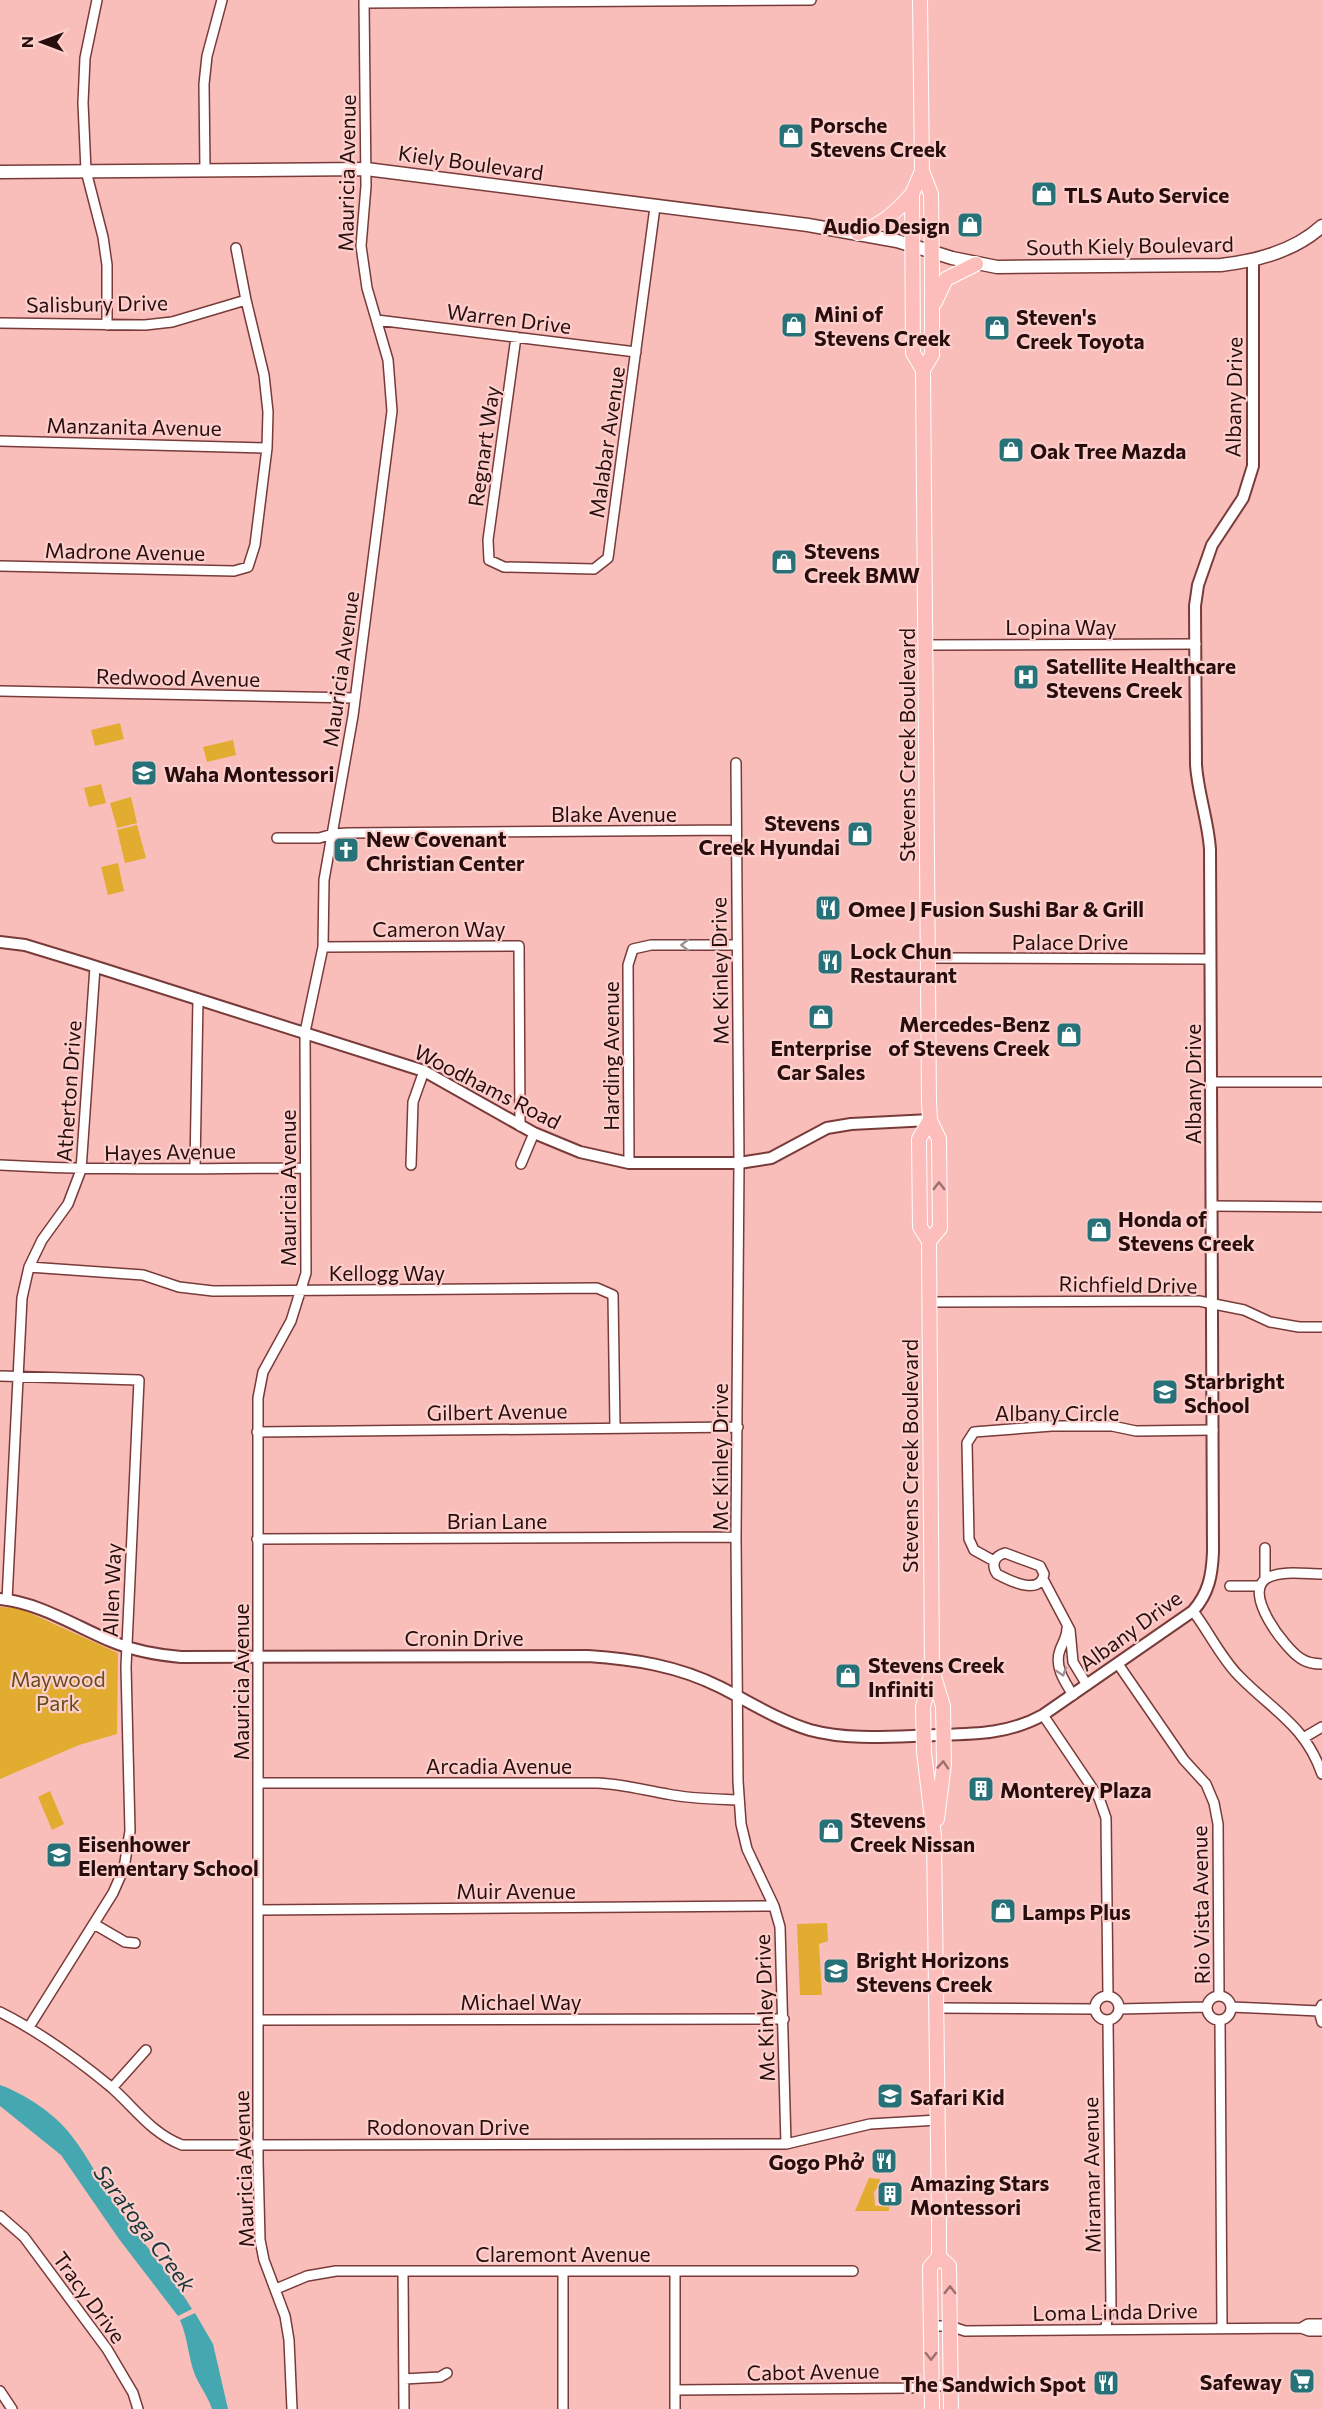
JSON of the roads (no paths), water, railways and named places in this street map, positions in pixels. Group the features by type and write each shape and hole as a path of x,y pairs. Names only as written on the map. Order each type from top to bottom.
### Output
{"main road":[{"name":"Stevens Creek Boulevard","path":"921,0 922,171 931,194 932,310 932,355 923,370"},
{"name":"Kiely Boulevard","path":"0,172 366,169 808,225 858,233 931,252"},
{"name":"Stevens Creek Boulevard","path":"922,171 912,194 914,354 923,370 930,1120 939,1139 940,1228 929,1241"},
{"path":"858,233 875,227 895,214 912,194"},
{"name":"South Kiely Boulevard","path":"931,252 997,267 1202,266 1253,261 1292,245 1322,226"},
{"path":"932,310 939,290 946,279 976,264"},
{"name":"Stevens Creek Boulevard","path":"930,1120 919,1138 920,1227 929,1241 932,1671 923,1707 924,1763 934,1836 937,2008 939,2257 930,2267 932,2409"},
{"name":"Stevens Creek Boulevard","path":"932,1671 944,1706 944,1764 934,1836"},
{"name":"Stevens Creek Boulevard","path":"939,2257 950,2266 951,2409"}],"street":[{"path":"97,0 85,58 83,103 86,171 103,237 107,265 107,325"},
{"path":"205,170 204,84 207,56 222,0"},
{"path":"364,1 811,0"},
{"name":"Mauricia Avenue","path":"292,2409 289,2340 285,2316 264,2260 260,2240 258,1398 263,1372 291,1321 306,1273 305,1032 323,947 324,880 355,698 392,411 388,360 367,288 361,246 366,169 364,1"},
{"name":"Malabar Avenue","path":"489,560 504,567 594,569 608,558 655,207"},
{"path":"236,248 264,375 268,412 267,448"},
{"name":"Albany Drive","path":"924,1735 991,1733 1007,1730 1042,1715 1193,1611 1204,1599 1212,1570 1213,1304 1208,832 1200,801 1196,765 1196,606 1203,567 1212,545 1243,498 1253,466 1253,261"},
{"name":"Salisbury Drive","path":"0,323 145,325 172,322 246,300"},
{"name":"Warren Drive","path":"376,320 636,352"},
{"name":"Regnart Way","path":"489,560 488,540 516,337"},
{"name":"Manzanita Avenue","path":"0,441 267,448"},
{"name":"Madrone Avenue","path":"0,566 234,571 248,567 255,545 267,448"},
{"name":"Lopina Way","path":"926,645 1196,644"},
{"name":"Redwood Avenue","path":"0,691 355,698"},
{"name":"Mc Kinley Drive","path":"735,763 739,1163 736,1537 739,1800 741,1824 747,1849 774,1906 780,1927 786,2144"},
{"name":"Blake Avenue","path":"277,838 320,838 333,834 736,830"},
{"name":"Woodhams Road","path":"0,942 25,945 424,1071 534,1133 580,1152 629,1163 739,1163 771,1158 827,1128 850,1124 930,1120"},
{"name":"Harding Avenue","path":"629,1163 628,965 633,949 651,945 737,945"},
{"name":"Cameron Way","path":"323,947 519,946 520,1126"},
{"name":"Palace Drive","path":"929,958 1210,959"},
{"name":"Atherton Drive","path":"4,1600 22,1298 29,1267 42,1240 68,1204 81,1170 94,967"},
{"path":"195,1167 198,999"},
{"path":"411,1165 413,1102 424,1071"},
{"path":"1211,1082 1322,1082"},
{"path":"521,1164 534,1133"},
{"name":"Hayes Avenue","path":"0,1165 81,1170 195,1167 305,1168"},
{"path":"1212,1206 1322,1207"},
{"name":"Kellogg Way","path":"29,1267 143,1275 179,1287 213,1291 597,1288 613,1295 615,1427"},
{"name":"Richfield Drive","path":"929,1302 1189,1301 1244,1310 1270,1322 1299,1327 1322,1327"},
{"path":"0,1376 17,1376"},
{"name":"Allen Way","path":"17,1376 139,1380 127,1648 130,1831 123,1868 113,1893 29,2026"},
{"name":"Albany Circle","path":"1043,1579 1041,1583 1033,1587 1001,1576 994,1570 994,1561 974,1550 969,1539 968,1443 974,1432 1052,1426 1112,1426 1136,1431 1213,1430"},
{"name":"Gilbert Avenue","path":"257,1432 738,1427"},
{"name":"Brian Lane","path":"257,1539 736,1537"},
{"path":"1265,1548 1258,1599 1262,1609 1288,1648 1301,1659 1312,1664 1322,1664"},
{"path":"994,1561 996,1557 1005,1553 1040,1566 1044,1574 1043,1579 1072,1636 1073,1662 1087,1685"},
{"path":"1230,1586 1262,1583 1283,1574 1322,1574"},
{"name":"Cronin Drive","path":"4,1600 45,1612 127,1648 181,1657 588,1656 632,1659 674,1668 739,1696 776,1718 827,1734 924,1735"},
{"path":"1193,1611 1237,1675 1305,1737 1319,1757 1322,1774"},
{"path":"1067,1625 1066,1639 1058,1657 1061,1675 1073,1695"},
{"path":"1061,1648 1072,1649"},
{"name":"Rio Vista Avenue","path":"1118,1664 1184,1760 1206,1784 1214,1803 1218,1824 1219,1996"},
{"path":"1042,1715 1099,1798 1106,1818 1108,1996"},
{"path":"1305,1737 1322,1727"},
{"name":"Arcadia Avenue","path":"258,1783 624,1784 668,1794 704,1799 739,1800"},
{"name":"Muir Avenue","path":"258,1910 774,1906"},
{"path":"94,1924 125,1942 135,1943"},
{"path":"1108,1996 1117,2001 1119,2009 1116,2017 1108,2020 1098,2017 1095,2009 1100,1999 1108,1996"},
{"path":"1219,1996 1227,1999 1231,2007 1229,2014 1220,2020 1209,2014 1207,2007 1211,1999 1219,1996"},
{"path":"1119,2009 1207,2007"},
{"path":"1231,2007 1320,2008 1322,2022"},
{"path":"937,2008 1095,2009"},
{"name":"Rodonovan Drive","path":"0,2012 29,2026 112,2088 154,2131 182,2145 786,2144 870,2124 938,2120"},
{"name":"Michael Way","path":"258,2020 784,2019"},
{"name":"Miramar Avenue","path":"1106,2329 1107,2317 1111,2308 1108,2020"},
{"path":"1220,2020 1222,2328"},
{"path":"112,2088 146,2050"},
{"name":"Tracy Drive","path":"0,2216 24,2237 107,2349 133,2394 138,2409"},
{"name":"Claremont Avenue","path":"276,2289 307,2276 336,2271 853,2271"},
{"path":"403,2271 404,2409"},
{"path":"675,2271 675,2409"},
{"path":"563,2272 563,2409"},
{"name":"Loma Linda Drive","path":"1301,2328 1308,2324 1322,2324"},
{"name":"Loma Linda Drive","path":"930,2326 950,2326 962,2331 1222,2328 1301,2328 1322,2331"},
{"path":"404,2379 440,2377 447,2373"},
{"name":"Cabot Avenue","path":"675,2390 951,2385"},
{"path":"0,2391 12,2409"}],"water":[{"path":"0,2085 39,2106 71,2135 121,2213 167,2272 192,2309 178,2316 119,2239 61,2155 0,2106"},
{"path":"195,2313 213,2344 228,2409 212,2409 195,2375 180,2320"}],"place":[{"name":"Porsche Stevens Creek","path":"791,136"},
{"name":"TLS Auto Service","path":"1044,194"},
{"name":"Audio Design","path":"970,225"},
{"name":"Mini of Stevens Creek","path":"794,325"},
{"name":"Steven's Creek Toyota","path":"997,328"},
{"name":"Oak Tree Mazda","path":"1011,450"},
{"name":"Stevens Creek BMW","path":"784,562"},
{"name":"Satellite Healthcare Stevens Creek","path":"1026,677"},
{"name":"Waha Montessori","path":"144,773"},
{"name":"Stevens Creek Hyundai","path":"860,834"},
{"name":"New Covenant Christian Center","path":"346,850"},
{"name":"Omee J Fusion Sushi Bar & Grill","path":"828,908"},
{"name":"Lock Chun Restaurant","path":"830,962"},
{"name":"Enterprise Car Sales","path":"821,1017"},
{"name":"Mercedes-Benz of Stevens Creek","path":"1069,1035"},
{"name":"Honda of Stevens Creek","path":"1099,1230"},
{"name":"Starbright School","path":"1165,1392"},
{"name":"Stevens Creek Infiniti","path":"848,1676"},
{"name":"Monterey Plaza","path":"981,1789"},
{"name":"Stevens Creek Nissan","path":"831,1831"},
{"name":"Eisenhower Elementary School","path":"59,1855"},
{"name":"Lamps Plus","path":"1003,1911"},
{"name":"Bright Horizons Stevens Creek","path":"836,1971"},
{"name":"Safari Kid","path":"890,2096"},
{"name":"Gogo Phở","path":"884,2161"},
{"name":"Amazing Stars Montessori","path":"890,2194"},
{"name":"Safeway","path":"1302,2381"},
{"name":"The Sandwich Spot","path":"1106,2383"}],"park label":[{"name":"Maywood Park","path":"58,1690"}],"water label":[{"name":"Saratoga Creek","path":"145,2228"}]}
